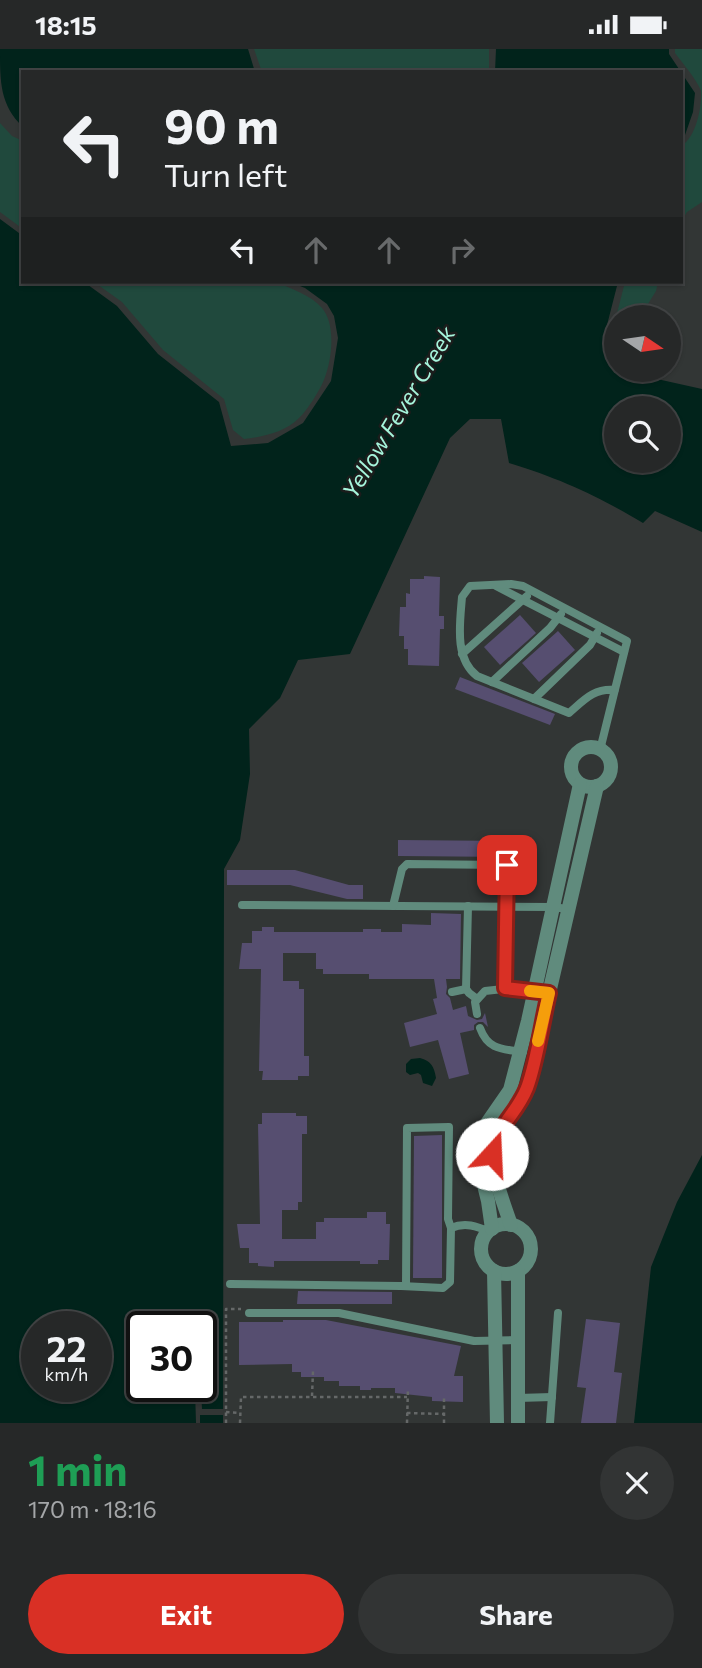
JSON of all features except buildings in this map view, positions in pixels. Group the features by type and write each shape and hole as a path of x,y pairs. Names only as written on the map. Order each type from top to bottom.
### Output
{"street":[{"path":"587,748 600,750 609,759 611,772 608,778 597,786 586,787 580,784 572,771 575,756 587,748"},
{"path":"511,1224 492,1154 496,1137 522,1098 535,1055 552,907 580,784"},
{"path":"491,1231 478,1142 482,1129 510,1090 568,909 597,786"},
{"path":"502,1224 511,1224 524,1231 531,1244 529,1260 518,1271 502,1274 488,1266 482,1252 484,1238 502,1224"},
{"path":"494,1271 497,1423"},
{"path":"518,1271 518,1423"}],"lane":[{"path":"600,750 615,690 624,652 627,641 531,591 511,584 470,586 462,597 462,655 468,669 477,676 569,713 592,693 615,690"},
{"path":"495,585 624,652"},
{"path":"462,655 531,591"},
{"path":"492,682 565,608"},
{"path":"534,699 590,645 600,627"},
{"path":"393,906 402,869 407,864 507,865 505,988"},
{"path":"242,905 506,906 568,909"},
{"path":"468,906 466,989 477,999"},
{"path":"477,1014 475,1002 485,991 505,988 542,992"},
{"path":"452,992 466,989"},
{"path":"480,1028 485,1040 491,1045 535,1055"},
{"path":"230,1285 436,1288 448,1286 451,1228 448,1219 449,1127 407,1128 406,1286"},
{"path":"451,1228 476,1226 491,1231"},
{"path":"249,1313 340,1313 474,1341 518,1340"},
{"path":"550,1423 558,1313"},
{"path":"518,1398 552,1397"}],"path":[{"path":"226,1423 226,1309 245,1310 249,1313"},
{"path":"312,1397 313,1371"},
{"path":"407,1423 408,1388"},
{"path":"444,1395 444,1423"},
{"path":"240,1423 241,1397 407,1397"},
{"path":"226,1412 240,1413"},
{"path":"407,1413 444,1414"}],"shaded area":[{"path":"254,49 489,49 489,70 261,70"},
{"path":"675,49 702,49 702,202 687,212 683,219 683,144 694,129 701,91 675,53"},
{"path":"0,123 12,136 21,140 21,228 0,212"},
{"path":"97,284 280,284 294,289 317,303 329,323 331,351 318,393 294,423 273,433 244,439 233,430 224,399 163,350 122,302"},
{"path":"624,284 658,284 647,305 619,305"}],"water":[{"path":"0,49 248,49 254,70 21,70 21,125 6,101 0,72"},
{"path":"496,49 669,49 669,54 680,70 495,70"},
{"path":"683,75 695,93 693,112 685,135"},
{"name":"Yellow Fever Creek","path":"0,219 21,235 21,284 87,284 117,306 158,354 219,402 231,446 268,443 303,423 331,381 338,338 334,316 327,304 295,284 617,284 612,305 604,305 604,382 670,382 702,389 702,532 655,511 643,523 578,489 509,463 501,419 470,419 450,438 350,654 298,660 280,698 249,729 250,774 240,840 224,869 223,1423 0,1423"},
{"path":"420,1058 433,1067 436,1078 432,1086 423,1083 418,1073 410,1075 406,1072 406,1064 411,1059"},
{"path":"702,1155 702,1423 634,1423 651,1267 677,1202"}],"pier":[{"path":"195,1402 202,1402 202,1409 223,1409 223,1415 200,1415 200,1423 196,1423"}],"slow traffic":[{"path":"530,991 549,993 538,1041"}],"route":[{"path":"492,1154 496,1137 528,1084 549,993 505,988 507,865"}]}
